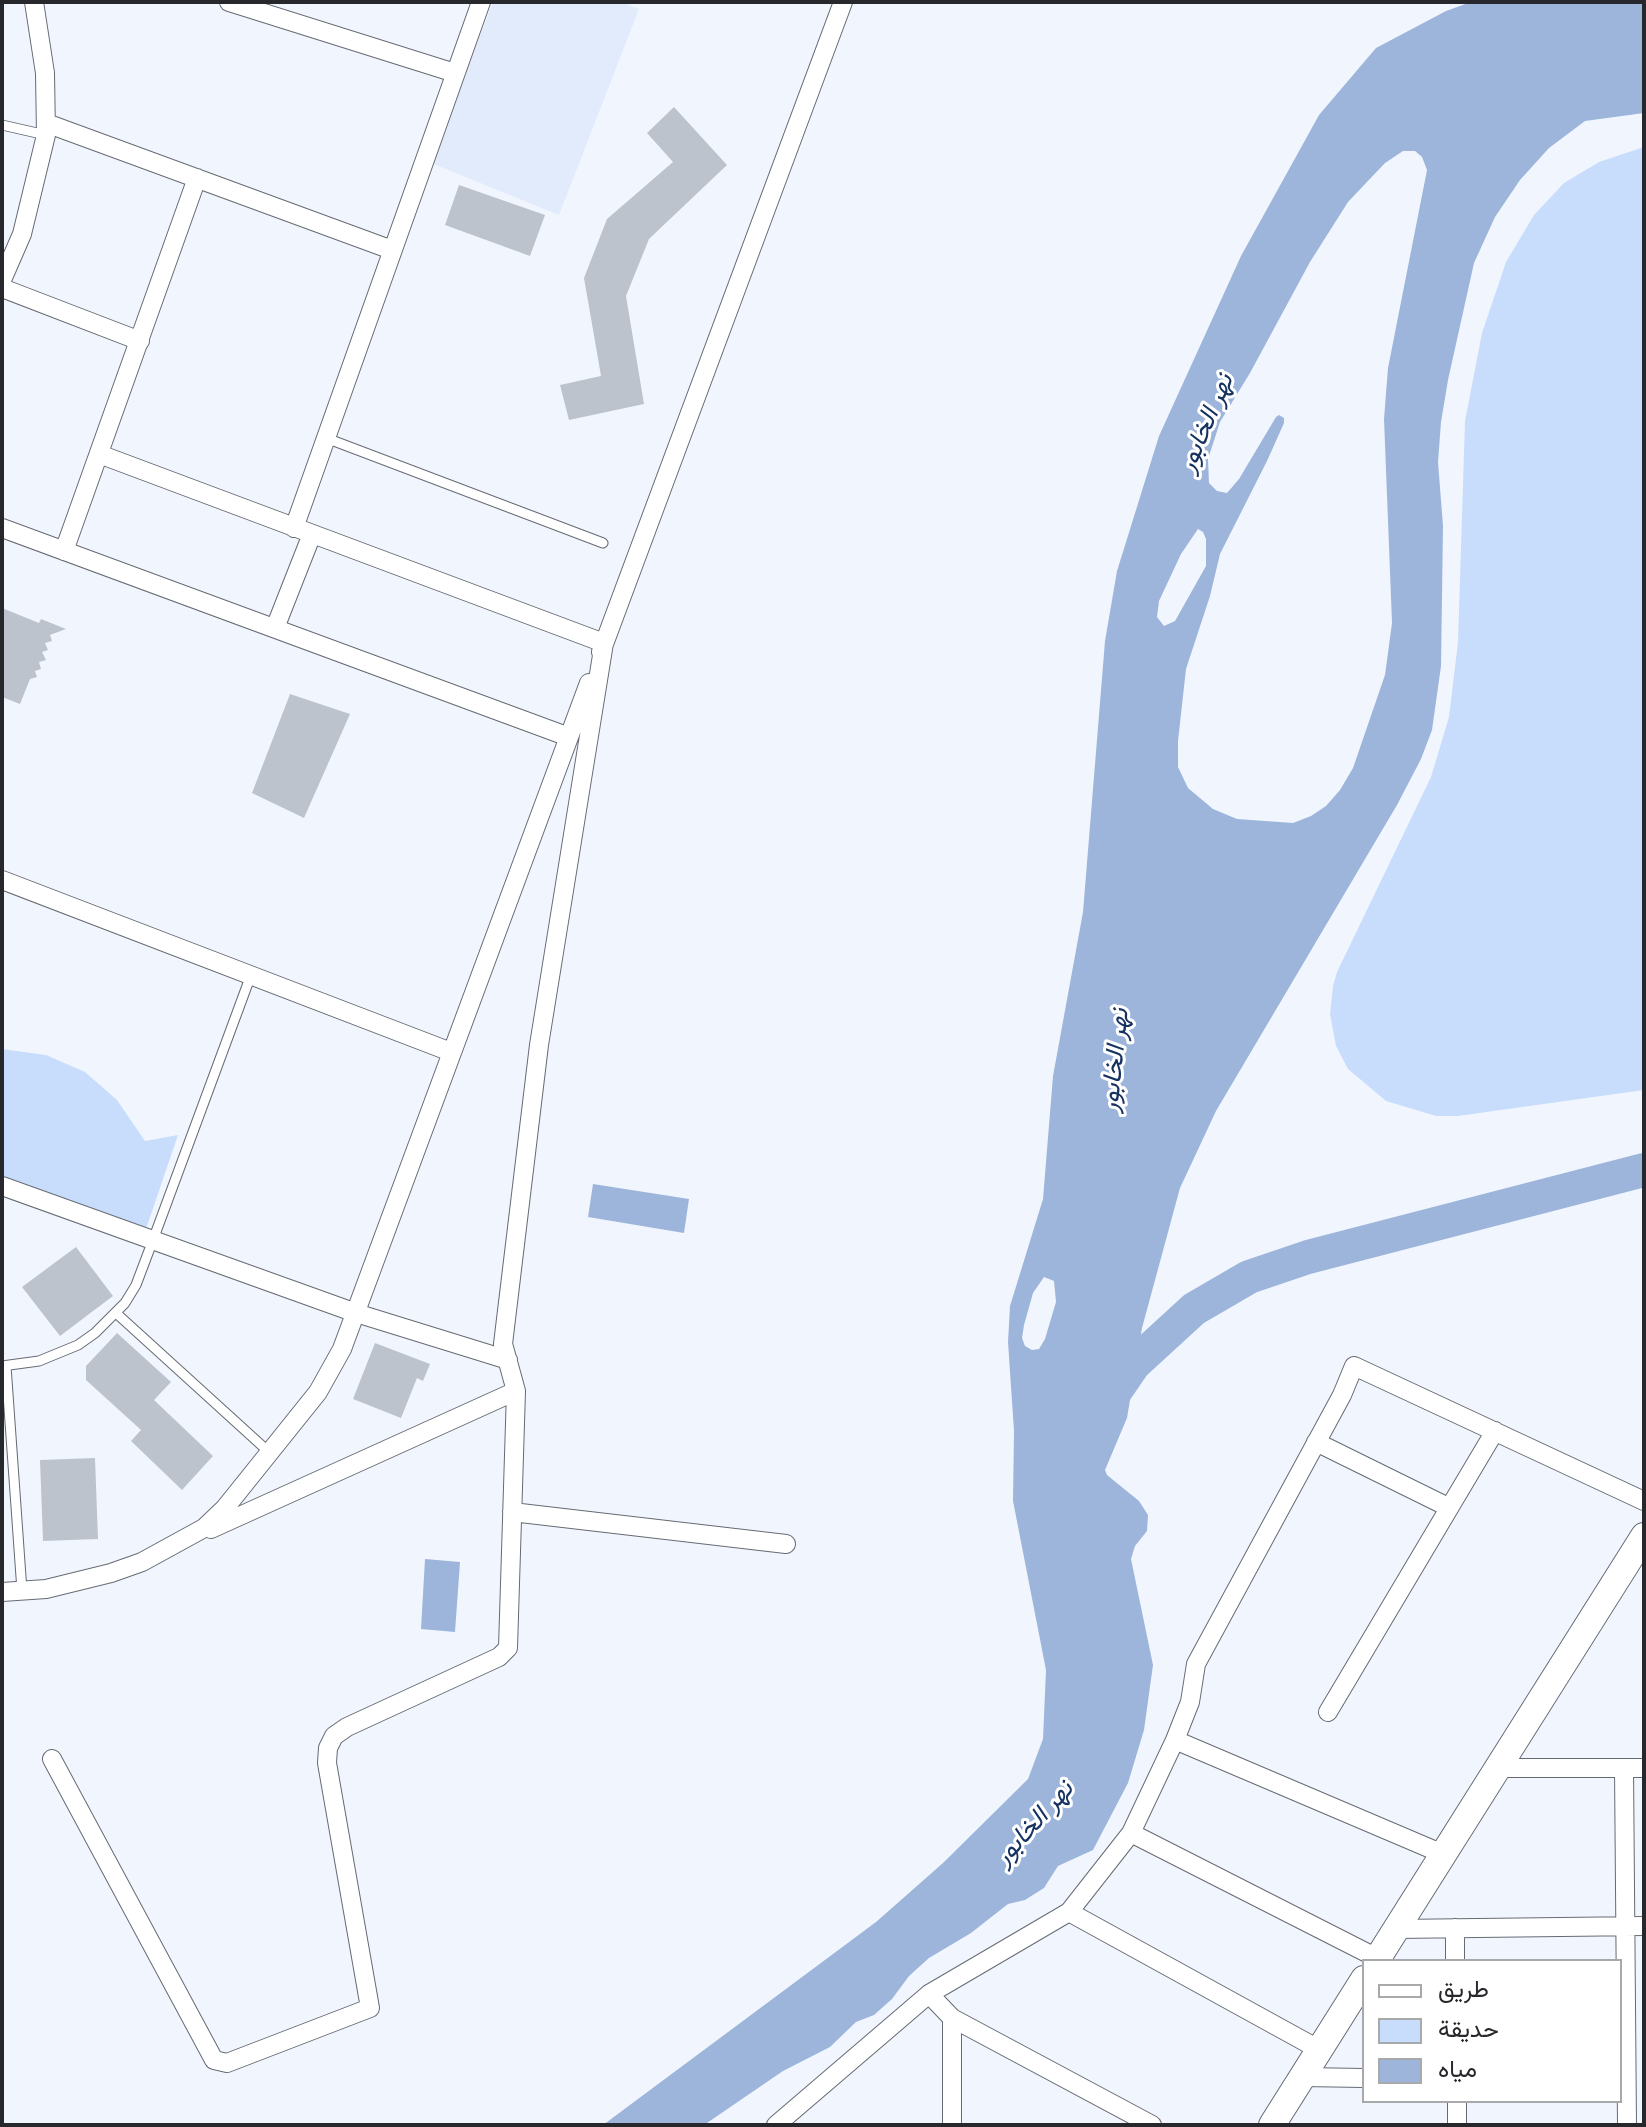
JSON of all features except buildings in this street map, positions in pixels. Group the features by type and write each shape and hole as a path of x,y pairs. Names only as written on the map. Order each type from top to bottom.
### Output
{"street":[{"path":"2,280 31,205 46,129 45,73 34,2"},
{"path":"229,2 455,73"},
{"path":"294,528 481,2"},
{"path":"172,1547 204,1528 225,1508 271,1454 332,1370 356,1313 604,643 837,4"},
{"path":"46,129 197,178 392,250"},
{"path":"64,551 197,178"},
{"path":"2,288 140,341"},
{"path":"99,454 604,643"},
{"path":"2,528 569,737"},
{"path":"275,628 312,534"},
{"path":"52,1759 214,2060 227,2063 368,2010 371,2004 327,1763 328,1748 334,1736 347,1727 499,1657 508,1648 516,1391 503,1344 539,1045 604,643"},
{"path":"2,880 451,1052"},
{"path":"2,1186 356,1313 508,1360"},
{"path":"776,2125 929,1994 1069,1912 1131,1833 1190,1702 1196,1664 1354,1366 1644,1501"},
{"path":"2,1592 57,1587 100,1577 142,1562 516,1391"},
{"path":"1328,1712 1495,1431"},
{"path":"1316,1442 1448,1507"},
{"path":"512,1512 786,1544"},
{"path":"1376,1959 1644,1536"},
{"path":"1175,1740 1443,1854"},
{"path":"1496,1768 1644,1768"},
{"path":"1624,1768 1635,1926 1627,2125"},
{"path":"1131,1833 1362,1960"},
{"path":"1069,1912 1320,2050"},
{"path":"1395,1929 1635,1926"},
{"path":"1455,1928 1455,1959"},
{"path":"1279,2120 1302,2077 1362,1982"},
{"path":"929,1994 952,2018 1152,2125"},
{"path":"952,2018 952,2125"},
{"path":"1302,2077 1362,2078"},
{"path":"1457,2103 1457,2125"}],"lane":[{"path":"2,125 46,129"},
{"path":"326,438 603,543"},
{"path":"22,1591 4,1366 39,1361 59,1354 95,1333 116,1313 136,1285 251,975"},
{"path":"116,1313 271,1454"}],"shaded area":[{"path":"493,2 622,2 639,9 559,215 431,163"}],"green space":[{"path":"1644,147 1644,1090 1458,1116 1436,1116 1386,1101 1348,1069 1336,1046 1330,1014 1333,986 1431,777 1449,717 1458,642 1465,421 1482,333 1506,262 1534,215 1564,183 1599,162"},
{"path":"2,1049 46,1055 85,1072 117,1100 145,1141 178,1135 146,1229 2,1177"}],"water":[{"name":"نهر الخابور","path":"1471,2 1644,2 1644,113 1585,121 1549,148 1520,180 1495,217 1474,263 1441,422 1438,462 1443,526 1441,666 1432,730 1397,805 1216,1111 1180,1188 1142,1328 1127,1418 1105,1470 1139,1501 1148,1515 1147,1531 1135,1546 1131,1559 1153,1665 1144,1730 1128,1783 1093,1850 1058,1866 1044,1888 1025,1900 1008,1904 971,1933 929,1958 909,1976 892,1999 874,2015 856,2022 830,2047 783,2071 704,2125 603,2125 876,1922 943,1863 1028,1779 1043,1739 1046,1670 1013,1501 1014,1431 1008,1342 1010,1306 1043,1199 1053,1076 1083,912 1105,641 1117,571 1159,436 1241,256 1319,115 1376,48 1446,11","holes":["1403,151 1415,151 1422,157 1427,170 1388,368 1384,419 1392,623 1385,675 1353,768 1326,806 1293,823 1237,819 1213,809 1188,788 1178,767 1186,669 1220,554 1267,461 1284,418 1276,417 1239,479 1227,493 1217,491 1209,483 1208,459 1220,422 1310,262 1348,202 1385,163","1198,529 1203,532 1206,566 1175,621 1164,626 1157,617 1159,601 1181,554","1044,1277 1054,1281 1056,1302 1045,1339 1039,1349 1032,1350 1025,1346 1022,1338 1033,1293"]},
{"path":"593,1184 689,1199 684,1233 588,1217"},
{"path":"425,1559 460,1562 455,1632 421,1629"}],"waterway":[{"path":"1108,1402 1134,1364 1194,1309 1249,1277 1308,1257 1644,1170"}]}
